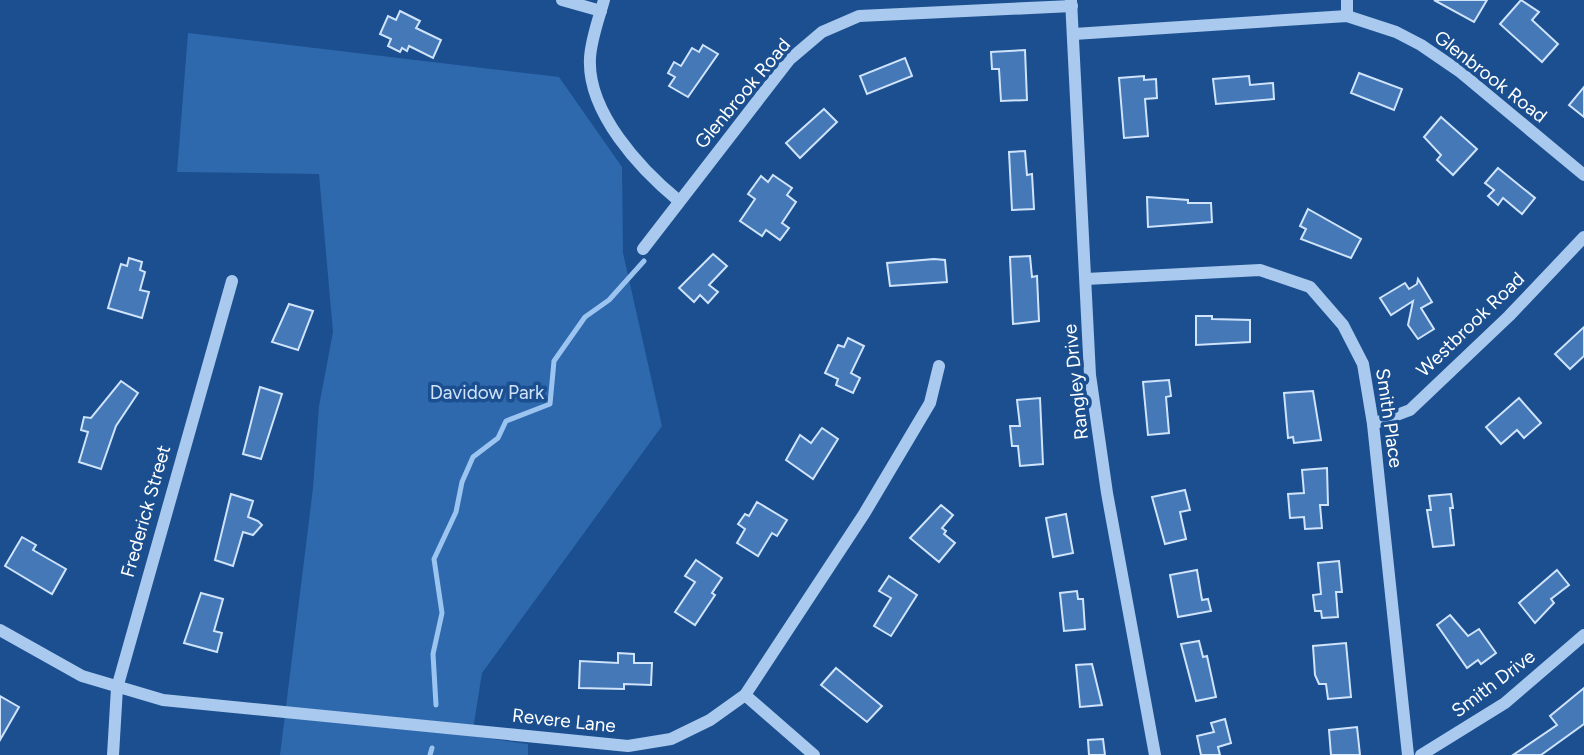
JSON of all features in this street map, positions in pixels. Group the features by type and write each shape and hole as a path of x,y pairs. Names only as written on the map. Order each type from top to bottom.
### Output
{"street":[{"path":"562,0 602,5 590,58 594,93 645,173 679,201"},
{"path":"1347,0 1347,16"},
{"name":"Glenbrook Road","path":"643,249 789,60 822,32 859,16 1071,3"},
{"name":"Rangley Drive","path":"1071,3 1090,375 1101,454 1155,755"},
{"name":"Glenbrook Road","path":"1074,34 1347,16 1396,32 1421,45 1459,71 1584,174"},
{"name":"Westbrook Road","path":"1373,424 1410,410 1509,316 1584,237"},
{"name":"Smith Place","path":"1086,279 1260,270 1310,287 1343,325 1363,364 1373,424 1408,755"},
{"name":"Frederick Street","path":"113,755 117,688 232,281"},
{"name":"Revere Lane","path":"0,630 82,676 163,700 628,746 671,739 710,720 745,695 864,514 930,403 939,366"},
{"name":"Smith Drive","path":"1420,755 1505,703 1584,635"},
{"path":"745,695 814,755"}],"green space":[{"name":"Davidow Park","path":"188,33 559,77 622,167 623,253 662,426 482,673 472,736 528,744 528,755 280,755 313,488 319,406 333,332 319,174 177,172"}],"building":[{"path":"1434,0 1487,0 1474,22"},
{"path":"1521,0 1539,12 1532,20 1558,44 1542,62 1500,24"},
{"path":"400,11 420,21 416,28 441,40 433,58 409,46 407,51 402,48 400,52 388,46 391,39 380,34 388,16 396,20"},
{"path":"703,45 718,54 688,97 669,86 675,77 668,73 674,62 681,66 692,48 699,52"},
{"path":"1025,50 1027,100 1001,101 999,69 992,69 991,52"},
{"path":"905,58 912,76 867,94 860,76"},
{"path":"1359,73 1402,89 1394,110 1351,93"},
{"path":"1144,76 1144,80 1156,79 1157,98 1145,99 1148,136 1124,138 1119,78"},
{"path":"1249,76 1250,85 1273,83 1274,99 1216,104 1213,79"},
{"path":"1584,87 1584,117 1569,105"},
{"path":"824,109 837,122 800,158 786,143"},
{"path":"1441,117 1477,149 1453,175 1437,160 1441,155 1424,137"},
{"path":"1025,151 1027,175 1032,174 1034,209 1012,210 1009,152"},
{"path":"1498,168 1535,198 1522,214 1503,198 1498,205 1488,196 1494,190 1485,183"},
{"path":"773,175 792,188 787,195 796,202 782,223 789,228 780,240 766,230 762,236 740,221 755,199 748,194 761,176 768,182"},
{"path":"1147,197 1188,200 1188,203 1211,203 1212,222 1148,227"},
{"path":"1308,209 1361,239 1351,258 1301,239 1306,229 1300,226"},
{"path":"713,254 727,266 709,285 718,292 708,303 700,295 694,302 679,288"},
{"path":"1030,256 1032,277 1037,276 1039,321 1013,324 1010,257"},
{"path":"129,258 142,262 140,270 145,272 140,290 149,292 142,318 108,308 121,264 127,266"},
{"path":"945,260 947,282 890,286 887,263"},
{"path":"1418,279 1432,302 1421,308 1434,329 1418,339 1408,325 1413,301 1391,315 1380,298 1405,283 1409,289 1417,284"},
{"path":"289,304 313,311 298,350 272,342"},
{"path":"1196,316 1250,320 1250,342 1196,345"},
{"path":"1584,327 1584,356 1570,369 1555,354"},
{"path":"848,338 864,346 851,373 860,378 853,393 836,385 838,379 825,373 838,345 844,347"},
{"path":"1169,380 1171,396 1166,397 1169,433 1148,435 1143,382"},
{"path":"121,381 138,393 116,426 101,469 79,462 88,432 81,430 84,417 91,418"},
{"path":"260,387 282,394 261,459 243,454"},
{"path":"1313,391 1321,440 1294,443 1293,437 1288,438 1284,393"},
{"path":"1040,398 1043,464 1020,466 1018,446 1012,446 1010,426 1020,426 1017,400"},
{"path":"1519,398 1541,423 1524,438 1517,430 1501,444 1486,427"},
{"path":"822,428 838,439 813,479 786,460 800,435 811,443"},
{"path":"1327,468 1328,505 1320,505 1322,528 1305,529 1304,517 1290,518 1288,494 1304,493 1302,470"},
{"path":"1185,490 1190,510 1180,512 1186,539 1165,544 1152,497"},
{"path":"231,494 253,501 248,517 262,525 253,535 243,532 233,566 215,560"},
{"path":"1451,494 1454,545 1433,547 1427,510 1431,510 1429,496"},
{"path":"757,502 787,520 777,536 772,533 758,556 737,543 745,529 738,524 745,514 749,516"},
{"path":"941,505 953,515 942,528 946,531 944,534 955,543 939,562 910,538"},
{"path":"1066,514 1073,553 1053,557 1046,518"},
{"path":"22,537 36,545 33,550 66,569 52,594 5,566"},
{"path":"696,560 722,578 712,593 715,595 695,625 675,612 695,582 685,576"},
{"path":"1339,561 1342,592 1336,592 1338,617 1322,618 1321,611 1315,611 1313,595 1321,594 1318,563"},
{"path":"1197,570 1202,600 1208,599 1211,611 1178,617 1170,575"},
{"path":"1557,570 1569,585 1551,599 1554,603 1535,623 1519,603"},
{"path":"889,576 917,595 891,636 874,626 891,598 879,591"},
{"path":"1077,591 1078,599 1083,599 1085,629 1064,631 1060,593"},
{"path":"201,593 223,599 214,631 222,633 217,652 184,643"},
{"path":"1450,615 1468,636 1479,629 1496,653 1481,664 1478,660 1467,668 1437,625"},
{"path":"1199,641 1203,657 1207,656 1216,697 1196,701 1181,644"},
{"path":"1346,643 1351,697 1328,699 1326,684 1319,684 1315,675 1313,646"},
{"path":"618,653 634,654 634,663 652,663 651,685 624,684 624,689 579,688 580,661 618,663"},
{"path":"1092,664 1102,705 1080,707 1076,665"},
{"path":"836,668 882,706 867,722 821,685"},
{"path":"1584,688 1584,724 1541,755 1513,755 1557,725 1550,716"},
{"path":"0,696 19,707 0,740"},
{"path":"1225,719 1231,743 1218,747 1220,755 1201,755 1197,736 1214,732 1211,723"},
{"path":"1357,727 1360,755 1331,755 1329,730"},
{"path":"1103,739 1105,755 1089,755 1088,740"}],"waterway":[{"path":"436,705 433,654 442,613 434,559 456,512 462,482 473,457 498,438 506,421 550,404 554,361 585,317 609,300 644,261"},
{"path":"430,755 432,748"}]}
